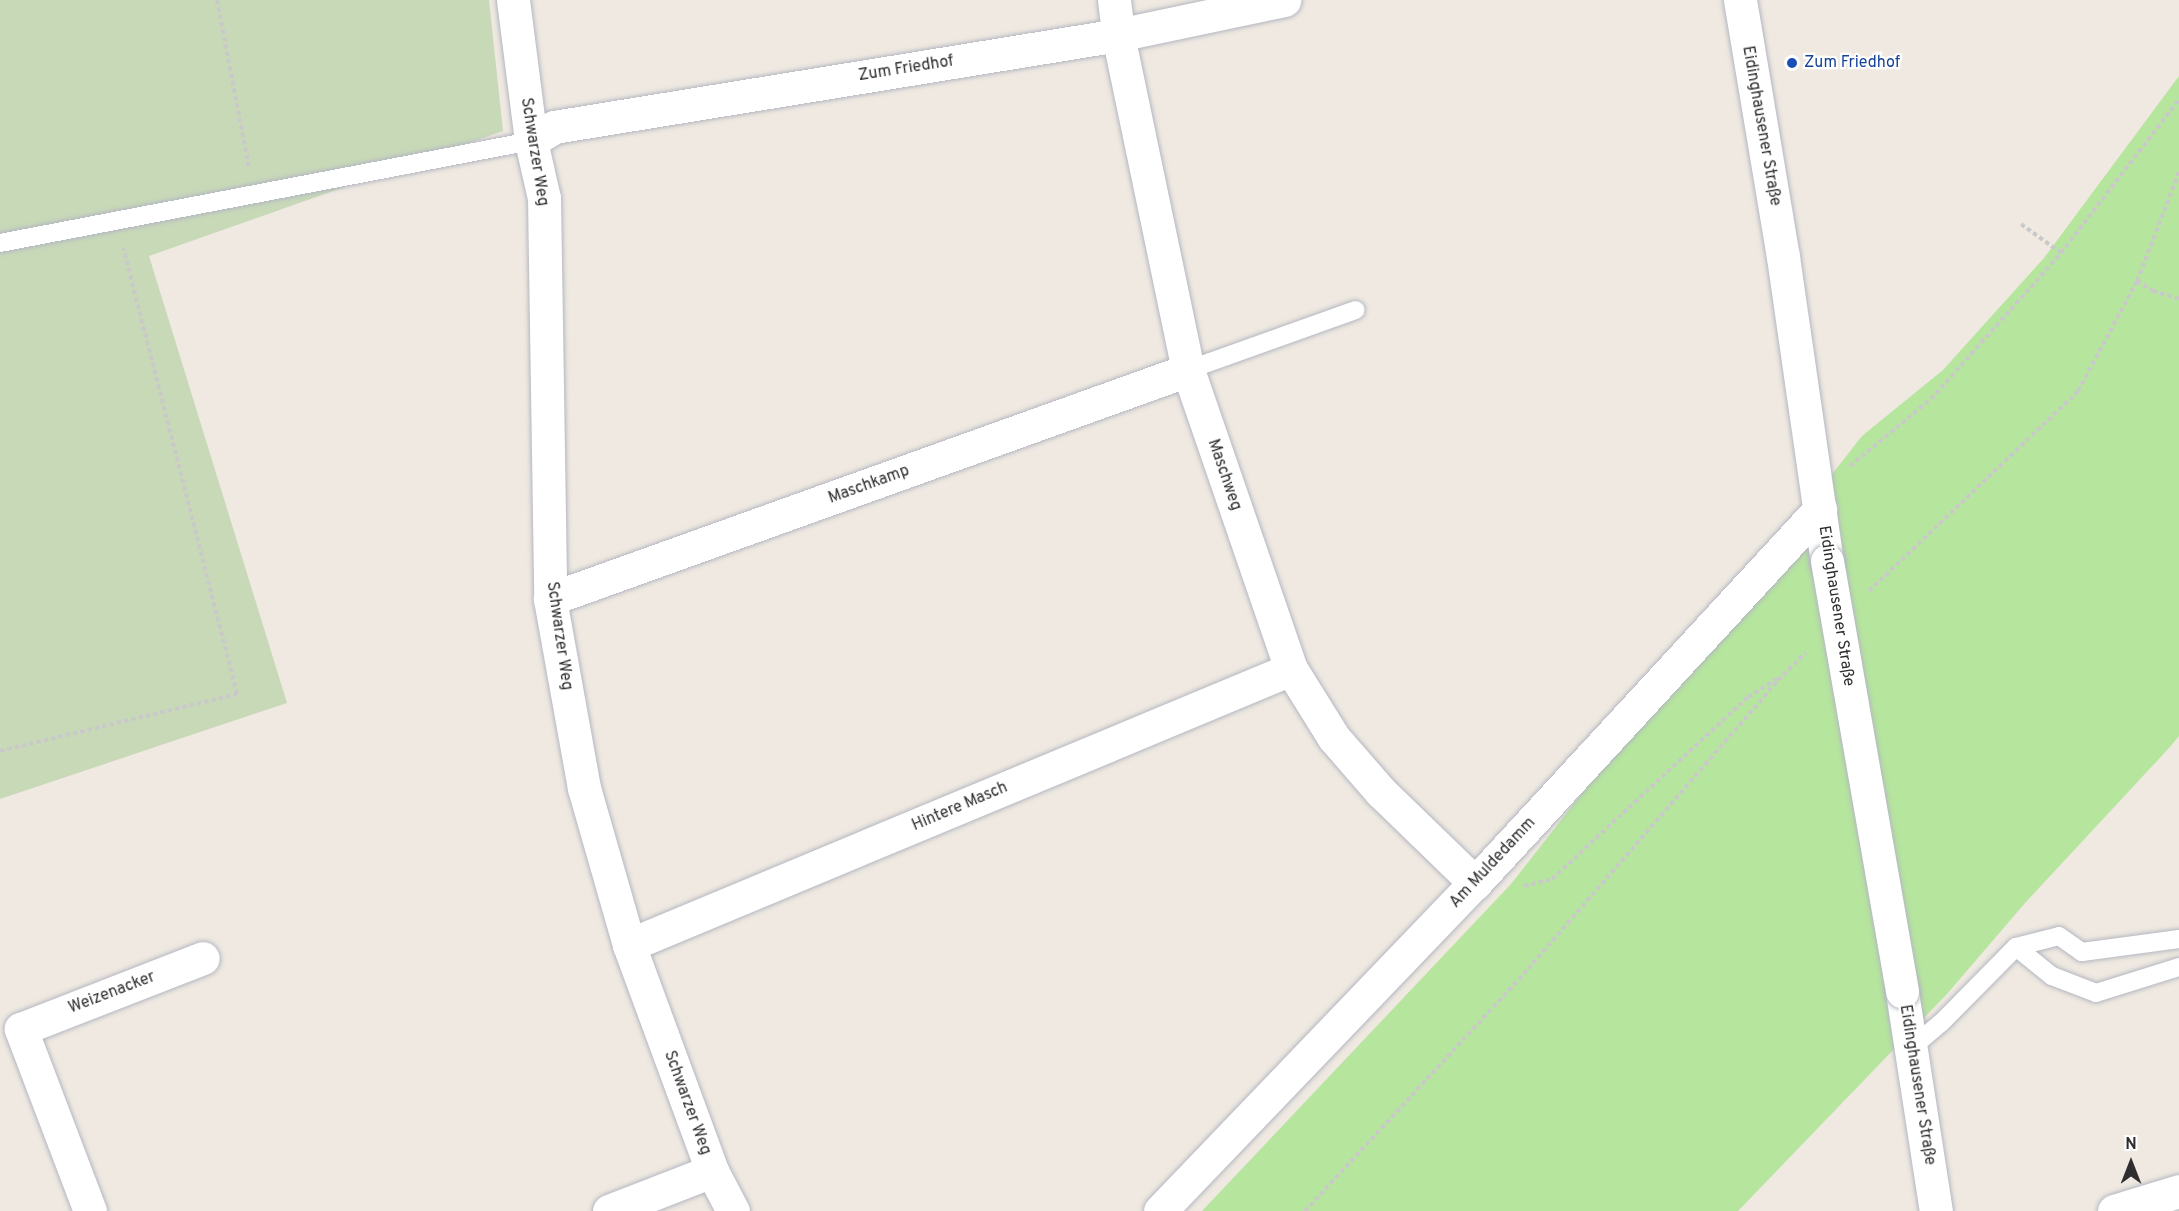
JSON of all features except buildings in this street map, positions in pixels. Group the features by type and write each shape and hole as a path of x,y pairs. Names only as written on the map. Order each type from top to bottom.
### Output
{"street":[{"name":"Schwarzer Weg","path":"513,0 531,141 544,198 550,599 584,788 629,945 712,1171 733,1211"},
{"name":"Maschweg","path":"1114,0 1118,35 1188,370 1290,669 1334,738 1367,777 1475,883"},
{"name":"Zum Friedhof","path":"531,141 554,127 1118,35 1284,0"},
{"name":"Eidinghausener Straße","path":"1740,0 1827,561 1902,992 1936,1211"},
{"name":"Maschkamp","path":"550,599 1188,370"},
{"name":"Am Muldedamm","path":"1160,1211 1475,883 1820,509"},
{"name":"Hintere Masch","path":"629,945 1290,669"},
{"name":"Weizenacker","path":"90,1211 11,1032 203,958"},
{"path":"609,1211 712,1171"},
{"path":"2114,1211 2179,1191"}],"lane":[{"path":"0,243 531,141"},
{"path":"1188,370 1356,310"},
{"path":"1911,1048 1941,1023 2016,947 2059,936 2082,952 2179,939"},
{"path":"2016,947 2052,976 2096,993 2179,967"}],"path":[{"path":"216,0 254,193"},
{"path":"1820,509 1850,466 1931,399 2061,252 2179,99"},
{"path":"1868,591 2078,391 2137,281 2179,172"},
{"path":"0,751 237,694 116,220"},
{"path":"2021,224 2061,252"},
{"path":"2137,281 2153,291 2179,299"},
{"path":"1305,1211 1528,969 1783,675 1809,650"},
{"path":"1475,883 1530,886 1552,879 1748,697 1783,675"}],"green space":[{"path":"0,0 489,0 503,131 149,256 287,703 0,799"},
{"path":"2179,76 2179,736 2169,748 2025,903 1947,994 1738,1211 1202,1211 1511,884 1862,436 1943,370 2044,258"}],"place":[{"name":"Zum Friedhof","path":"1792,63"}]}
